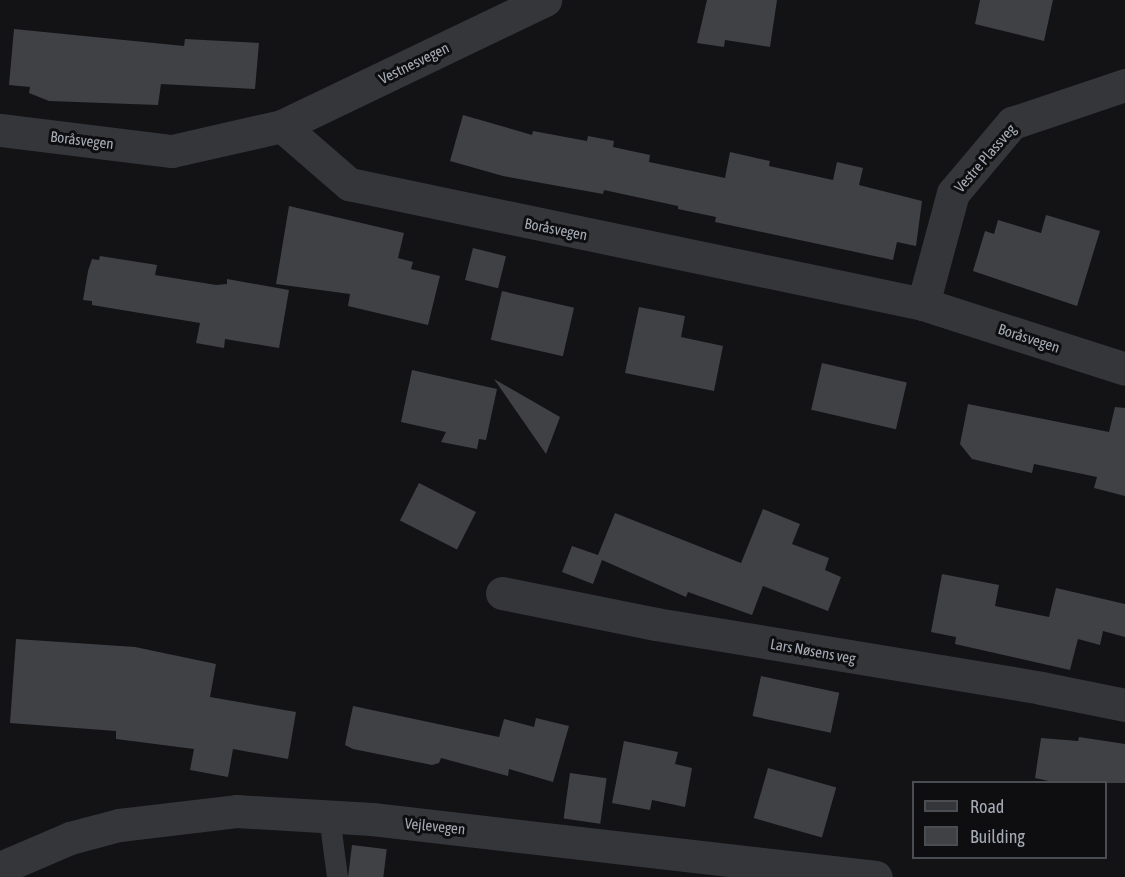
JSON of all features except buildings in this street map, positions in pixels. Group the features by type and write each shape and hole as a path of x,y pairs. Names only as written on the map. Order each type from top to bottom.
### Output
{"street":[{"name":"Vestnesvegen","path":"282,126 545,0"},
{"name":"Vestre Plassveg","path":"923,304 953,193 1012,123 1125,85"},
{"name":"Boråsvegen","path":"0,130 172,151 282,126 349,184 923,304 1125,369"},
{"name":"Lars Nøsens veg","path":"502,593 656,624 1041,688 1125,705"},
{"name":"Vejlevegen","path":"0,868 70,838 119,825 236,811 329,816 876,877"}],"lane":[{"path":"329,816 337,877"}]}
